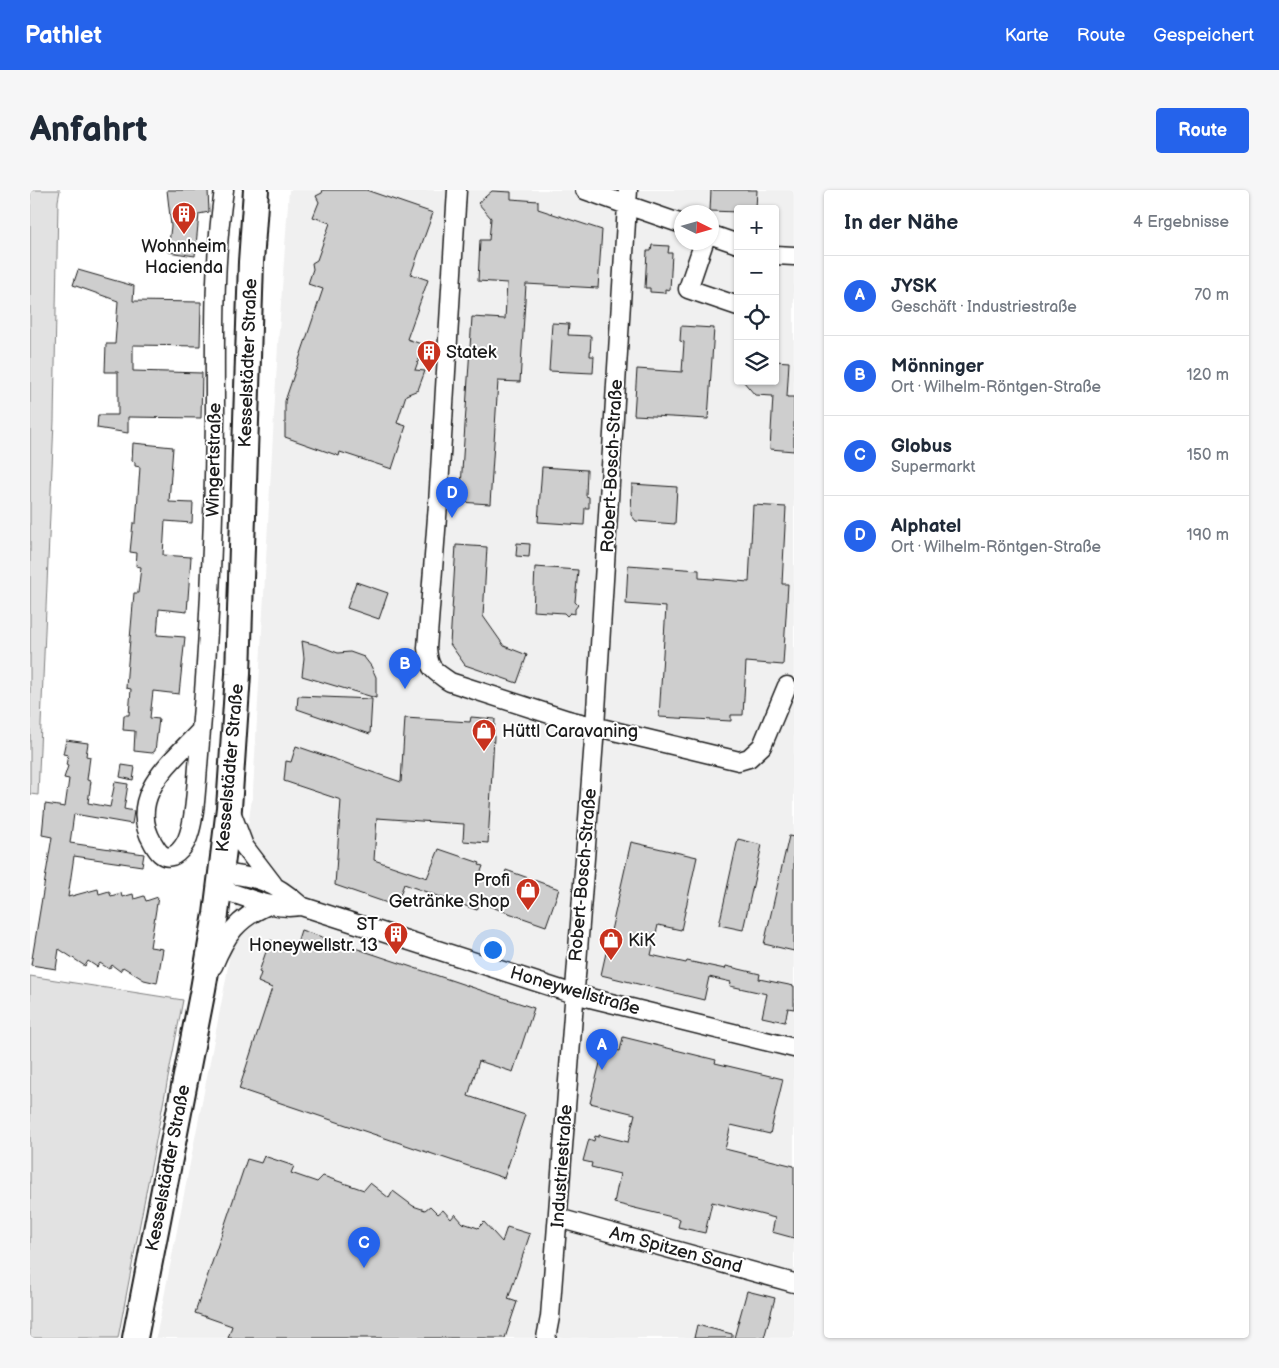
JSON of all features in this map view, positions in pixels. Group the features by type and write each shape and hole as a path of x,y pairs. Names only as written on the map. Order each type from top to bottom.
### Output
{"main road":[{"name":"Kesselstädter Straße","path":"135,1338 203,989 229,808 238,674 250,299 256,190"}],"street":[{"name":"Wingertstraße","path":"201,730 160,774 148,794 145,811 148,835 160,854 167,857 173,856 180,850 186,843 189,834 195,800 201,730 211,603 214,502 215,302 224,190"},
{"path":"457,190 427,648 428,664 450,682 568,720 739,761 749,758 762,746 787,686"},
{"path":"585,190 627,198 674,220"},
{"name":"Robert-Bosch-Straße","path":"574,994 595,727 627,198"},
{"path":"719,237 734,243"},
{"path":"701,250 688,289 734,305"},
{"path":"779,255 794,256"},
{"name":"Honeywellstraße","path":"229,808 244,846 273,884 301,906 574,994 794,1048"},
{"name":"Honeywellstraße","path":"220,881 242,876 273,884"},
{"name":"Honeywellstraße","path":"220,881 269,905 290,908 301,906"},
{"path":"203,989 222,946 240,921 256,910 269,905"},
{"name":"Industriestraße","path":"546,1338 550,1317 574,994"},
{"name":"Am Spitzen Sand","path":"558,1218 794,1283"}],"shaded area":[{"path":"30,190 60,190 58,201 54,421 38,795 30,794"},
{"path":"289,190 794,190 794,1338 156,1338 226,979 253,791 278,345"},
{"path":"30,976 183,1000 118,1338 30,1338"}],"building":[{"name":"Wohnheim Hacienda","path":"167,190 208,190 209,212 199,214 195,256 168,252 171,226"},
{"path":"323,190 366,190 433,213 411,274 428,280 407,339 424,345 415,370 425,371 418,390 406,395 397,423 406,426 392,469 340,452 339,456 285,437 285,401 323,289 308,284 313,269 312,263 317,260 330,223 313,217 319,202 316,196 322,193"},
{"path":"711,190 757,190 756,205 734,205 734,212 719,211 719,205 710,205"},
{"path":"492,191 511,192 511,199 538,201 538,209 602,230 598,288 526,284 520,382 498,381 490,504 460,502 472,317 505,319 507,283 478,281 480,240 489,240 491,218 478,203"},
{"path":"652,245 669,246 668,253 672,253 670,290 665,289 665,293 650,292 650,288 645,288 647,251 651,251"},
{"path":"78,270 134,286 133,301 201,302 200,346 133,345 133,371 202,373 201,418 128,417 128,433 97,428 98,415 118,415 118,372 105,372 106,344 115,344 118,301 73,285"},
{"path":"552,323 569,324 568,335 591,336 590,356 594,356 593,373 549,371"},
{"path":"681,326 714,328 708,419 634,415 637,369 682,372 684,342 680,341"},
{"path":"779,361 789,362 787,397 794,397 794,451 770,449 773,396 755,395 746,385 779,385"},
{"path":"133,443 173,447 169,502 193,503 192,523 165,521 163,555 191,557 187,612 159,609 157,635 185,637 179,694 153,691 150,718 159,719 155,751 152,753 134,751 135,731 123,730 124,715 129,715 131,689 126,688 127,674 134,593 138,593 141,567 136,566 137,553 130,552 133,523 136,523 140,467 135,466 135,462 132,461"},
{"path":"542,467 587,470 586,496 589,497 589,508 585,508 584,525 538,522"},
{"path":"632,484 677,487 675,524 636,521 631,515"},
{"path":"753,505 786,507 782,584 788,584 783,665 746,662 743,715 731,715 731,721 659,717 666,607 626,604 628,565 699,570 699,578 749,582"},
{"path":"517,543 530,544 529,557 516,556"},
{"path":"456,545 487,547 483,616 504,646 527,655 517,683 465,665 450,644"},
{"path":"535,567 578,570 575,602 578,605 575,609 575,614 570,613 567,616 564,613 533,611"},
{"path":"356,582 388,593 379,619 347,608"},
{"path":"302,641 338,653 350,652 364,657 376,677 376,698 302,676 304,658"},
{"path":"298,696 372,699 370,734 297,709"},
{"path":"471,717 495,719 488,843 463,841 464,824 377,818 374,860 427,878 439,849 480,863 479,865 483,866 480,874 502,882 506,870 559,889 546,926 480,903 477,910 404,884 396,906 335,885 341,800 284,781 286,761 291,762 296,746 401,782 405,718 470,722"},
{"path":"66,740 88,743 86,756 90,757 87,780 91,781 88,803 110,807 115,782 128,784 124,809 134,811 132,824 74,814 70,843 144,854 142,866 74,856 68,897 98,889 99,894 109,891 111,896 121,893 122,897 133,894 134,899 144,896 146,901 158,897 150,947 163,949 157,983 144,980 123,967 120,971 112,965 109,969 100,963 97,967 88,961 85,966 59,949 56,969 31,965 52,837 42,835 45,804 65,807 69,779 64,778 68,766 66,765 68,755 63,754"},
{"path":"122,765 135,767 133,780 120,777"},
{"path":"789,836 794,837 794,951 764,944"},
{"path":"738,839 762,845 743,930 719,925"},
{"path":"631,842 697,857 681,930 658,925 651,955 725,969 726,966 760,974 759,979 794,986 794,1009 788,1008 785,1022 762,1017 767,994 730,986 731,982 709,977 704,1000 601,975"},
{"path":"301,930 534,1008 513,1072 479,1061 468,1096 525,1115 504,1178 239,1089 272,988 258,982 261,973 259,972 270,940 295,949"},
{"path":"623,1037 716,1060 715,1063 783,1079 770,1134 731,1125 725,1149 794,1166 794,1238 772,1232 775,1218 712,1202 705,1233 678,1227 680,1219 614,1203 620,1174 591,1167 592,1163 583,1161 589,1139 594,1141 595,1136 599,1137 599,1135 628,1142 635,1114 590,1103 604,1047 620,1051"},
{"path":"264,1156 294,1166 291,1173 317,1182 323,1176 364,1190 370,1183 389,1198 393,1191 413,1206 425,1210 430,1206 438,1214 443,1210 451,1219 455,1214 463,1223 478,1228 484,1222 502,1242 507,1227 530,1234 508,1299 517,1302 505,1338 228,1338 232,1326 195,1313 247,1159 261,1163"},
{"path":"747,1291 775,1298 764,1338 734,1338"},
{"path":"697,1325 732,1334 732,1338 694,1338"}],"place":[{"name":"Wohnheim Hacienda","path":"184,235"},
{"name":"Statek","path":"429,373"},
{"name":"Alphatel","path":"452,518"},
{"name":"Mönninger","path":"405,689"},
{"name":"Hüttl Caravaning","path":"484,752"},
{"name":"Profi Getränke Shop","path":"528,911"},
{"name":"ST Honeywellstr. 13","path":"396,955"},
{"name":"KiK","path":"611,961"},
{"name":"JYSK","path":"602,1070"},
{"name":"Globus","path":"364,1268"}]}
